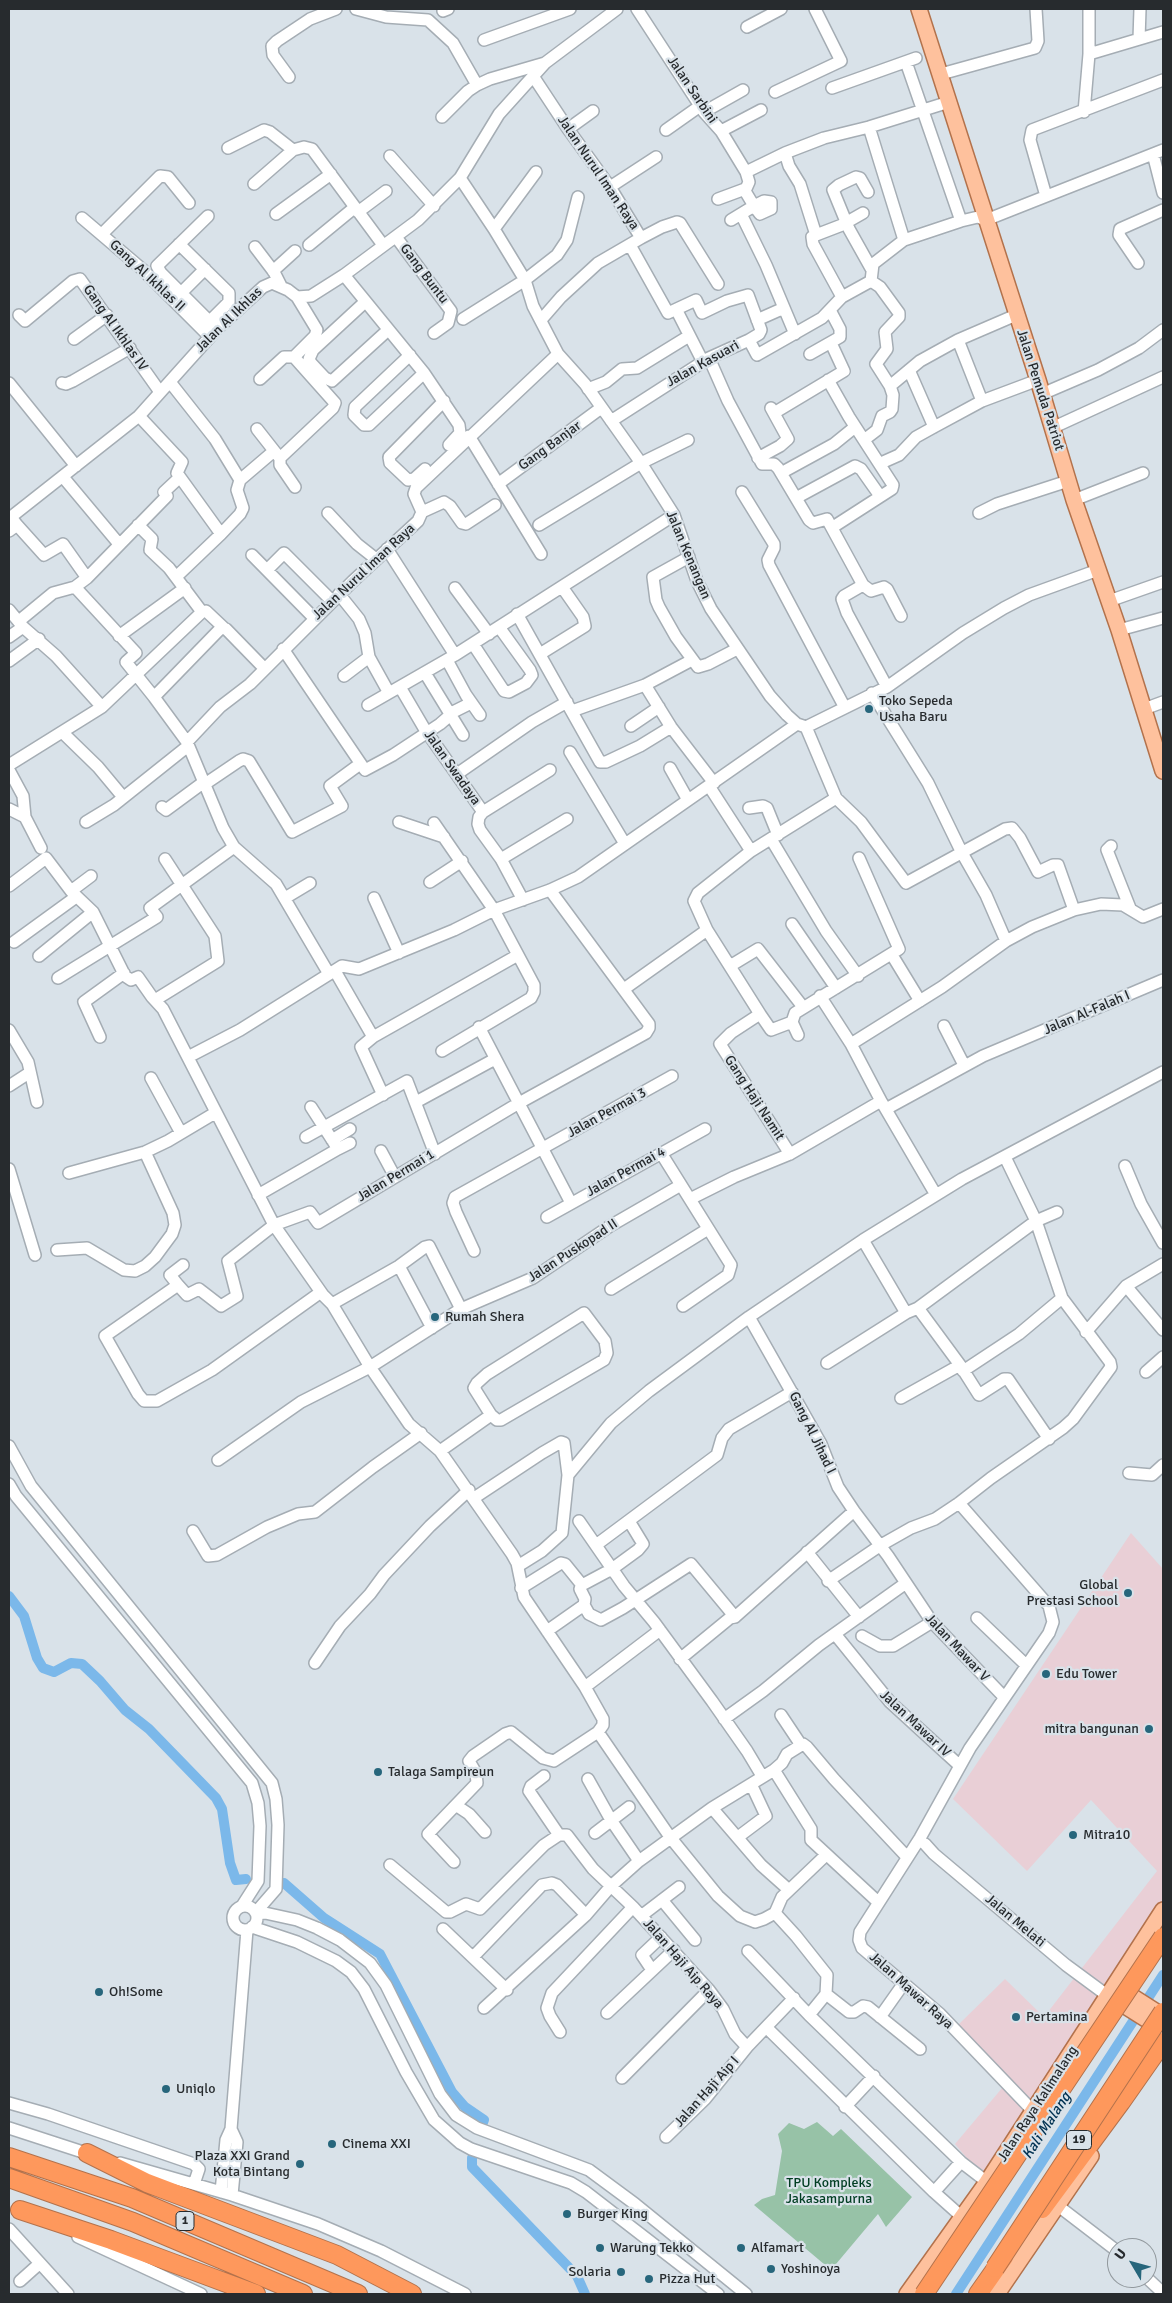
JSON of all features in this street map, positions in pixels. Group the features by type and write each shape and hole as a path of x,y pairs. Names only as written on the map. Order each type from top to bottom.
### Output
{"highway":[{"path":"924,2294 1163,1937"},
{"path":"995,2268 1056,2192 1163,2025"},
{"name":"19","path":"978,2294 1163,2025"},
{"path":"87,2153 147,2183 337,2255 412,2294"},
{"name":"1","path":"9,2157 132,2198 358,2294"},
{"name":"1","path":"9,2178 133,2222 303,2294"},
{"path":"14,2208 111,2240 256,2294"}],"main road":[{"name":"Jalan Pemuda Patriot","path":"920,9 1074,500 1144,709 1160,750 1163,771"},
{"name":"Jalan Raya Kalimalang","path":"907,2294 986,2182 1114,1992 1163,1910"},
{"path":"1114,1992 1163,2025"},
{"path":"997,2294 1163,2052"}],"street":[{"path":"289,77 273,55 272,46 310,20 336,9"},
{"path":"356,9 386,17 428,20 453,43 477,85"},
{"path":"484,40 570,9"},
{"path":"260,379 284,357 294,356 315,336 317,330 297,297 311,296 344,275 434,206 460,178 499,114 545,62 617,9"},
{"name":"Jalan Sarbini","path":"637,9 702,109 721,131 746,172"},
{"path":"748,27 781,9"},
{"path":"775,92 841,62 815,9"},
{"path":"940,74 1035,48 1038,41 1036,9"},
{"path":"1084,112 1089,54 1089,9"},
{"path":"1139,39 1140,9"},
{"path":"1089,54 1163,32"},
{"path":"832,88 911,60 922,111 961,221"},
{"path":"442,117 468,91 477,85 490,79 545,62"},
{"name":"Jalan Nurul Iman Raya","path":"533,76 610,187 640,238 598,263 561,297 541,320"},
{"path":"1046,196 1030,140 1031,133 1035,128 1084,112 1163,80"},
{"path":"666,130 702,109 743,90"},
{"path":"718,199 745,189 748,182 746,172 785,153 824,138 869,127 949,102"},
{"path":"721,131 761,110"},
{"path":"568,129 594,111"},
{"path":"869,127 904,240"},
{"path":"228,148 264,130 270,132 293,150"},
{"path":"254,184 293,150 304,147 312,149 384,245"},
{"path":"1158,152 1163,192"},
{"name":"Jalan Kasuari","path":"611,421 706,360 749,340 757,355 822,318 842,297 871,275 873,264 904,240 961,221 978,217 986,220 1158,152"},
{"path":"785,153 789,166 800,184 816,234"},
{"path":"390,156 434,206"},
{"path":"610,187 656,157"},
{"path":"494,229 536,172"},
{"path":"276,214 331,174"},
{"path":"102,234 160,176 168,177 189,203"},
{"path":"864,440 877,430 882,416 892,409 893,396 890,386 876,364 887,349 885,332 899,317 899,313 871,275 833,190 856,177 860,178 868,192"},
{"name":"Jalan Kenangan","path":"460,178 525,280 533,306 558,354 602,408 641,463 674,515 697,581 711,609 770,696 801,725"},
{"path":"745,189 754,206 736,217 756,244 795,334"},
{"path":"309,244 386,191"},
{"path":"463,319 525,280 556,255 567,240 578,197"},
{"path":"1138,262 1119,235 1120,229 1163,210"},
{"path":"842,297 813,244 812,237 847,223 863,213"},
{"path":"179,244 230,297 212,329 158,270 157,266 179,244 208,216"},
{"name":"Gang Al Ikhlas II","path":"82,218 212,329"},
{"path":"640,238 662,227 677,222 680,223 718,284"},
{"name":"Gang Buntu","path":"396,237 451,311 451,318 448,323 434,333"},
{"path":"630,245 667,312 677,310 696,300 702,313 728,301 748,295 760,332 749,340"},
{"path":"255,247 273,271 281,286"},
{"path":"273,271 295,251"},
{"path":"180,294 205,269"},
{"path":"344,275 424,373 444,401 459,425 460,433 416,477 408,480 390,463 389,457 444,401"},
{"name":"Gang Al Ikhlas IV","path":"19,316 25,320 77,279 82,281 160,392"},
{"name":"Jalan Al Ikhlas","path":"13,528 11,517 139,416 170,382 212,329 263,287 272,283 281,286 297,297"},
{"path":"365,302 313,350 309,359 311,363 325,378 332,381 388,330"},
{"path":"757,320 784,308"},
{"path":"677,310 689,336 706,360 758,458 765,465 774,464 809,520 813,523 827,519 863,585 870,591 884,587 887,589 901,616"},
{"path":"810,354 840,337 841,333 830,310"},
{"path":"74,339 107,315"},
{"path":"890,386 909,370 958,340 1016,315"},
{"path":"865,474 880,463 899,455 916,437 982,401 1098,370 1139,348 1163,330"},
{"path":"588,389 606,382 622,369 637,368 689,336"},
{"path":"958,340 982,401"},
{"path":"758,458 780,446 788,439 772,410 844,371 831,343"},
{"path":"62,383 66,384 73,381 130,348"},
{"name":"Jalan Nurul Iman Raya","path":"86,822 114,805 187,744 220,707 250,684 314,618 418,521 422,512 414,490 558,354"},
{"path":"410,355 355,407 354,415 364,425 369,424 424,373"},
{"path":"176,577 242,512 243,508 237,490 240,480 277,455 335,405 333,399 294,356"},
{"path":"909,370 934,427"},
{"path":"1052,428 1163,377"},
{"path":"828,380 855,427 893,485 892,488 833,527"},
{"path":"9,382 76,466"},
{"path":"170,382 215,439 240,480"},
{"name":"Gang Banjar","path":"498,484 602,408"},
{"path":"139,416 182,462 177,472 221,534"},
{"path":"781,473 834,444 855,427"},
{"path":"256,429 277,455 280,465 295,487"},
{"path":"469,436 541,554"},
{"path":"539,526 641,463 688,440"},
{"path":"796,498 855,466 865,474 880,496"},
{"path":"1074,500 1143,473"},
{"path":"64,477 120,544"},
{"path":"9,637 53,593 75,587 87,578 167,496 164,492 180,477"},
{"path":"979,513 997,504 1068,481"},
{"path":"742,492 774,544 768,560 769,565 844,706"},
{"path":"422,512 444,502 450,506 462,523 466,524 495,505"},
{"path":"328,513 356,544 376,559"},
{"path":"368,705 451,658 674,515"},
{"path":"138,525 152,538 150,550 176,577 202,612"},
{"path":"13,528 44,555 62,544 87,578"},
{"path":"387,549 451,658 471,703 480,715"},
{"path":"268,569 285,554 359,619 365,633 369,657 389,693"},
{"path":"252,555 268,569 314,618"},
{"path":"689,557 653,577 656,600 659,607 676,637 698,667 737,649"},
{"path":"188,1058 240,1030 342,966 359,969 422,944 494,910 550,890 578,877 711,784 801,725 813,724 844,706 887,687 963,633 1004,608 1029,595 1098,570"},
{"path":"1109,601 1163,582"},
{"path":"863,585 842,599 887,687"},
{"path":"75,587 136,653 126,662 154,697 187,744 223,828 234,847 276,884 373,1037"},
{"path":"540,654 585,626 583,618 562,587"},
{"path":"119,636 185,588"},
{"path":"455,588 489,634"},
{"path":"9,610 21,624 39,639 102,707"},
{"path":"9,765 102,707 202,612 206,611 264,668"},
{"path":"517,614 599,761 606,762"},
{"path":"1119,630 1163,618"},
{"path":"473,644 504,691 509,692 526,683 532,676 530,670 500,627"},
{"path":"154,697 201,646 221,628 224,628"},
{"path":"9,662 39,639"},
{"path":"283,649 365,770 388,758 450,715 471,703"},
{"path":"344,676 369,657"},
{"path":"457,774 532,722 570,707 645,685 692,660"},
{"path":"425,673 463,735"},
{"path":"645,685 671,727 711,784 751,851"},
{"name":"Jalan Swadaya","path":"400,687 427,732 483,812 478,824 480,830 502,860 523,900"},
{"path":"872,693 928,782 962,853 986,895 1006,941"},
{"path":"1144,709 1163,702"},
{"path":"631,726 659,707"},
{"path":"801,725 836,798 861,822 906,883 1005,829 1012,828 1020,838 1038,872 1053,865 1058,866 1074,910"},
{"path":"584,776 671,727"},
{"path":"62,732 98,767 123,797"},
{"path":"570,752 625,844"},
{"path":"162,807 166,810 239,761 243,759 249,760 292,832 342,806 330,786 360,764"},
{"path":"670,768 688,800"},
{"path":"9,770 23,796 25,817 41,848"},
{"path":"483,812 550,770"},
{"path":"792,1022 771,1030 707,930 696,908 695,896 751,851 836,798"},
{"path":"749,808 763,806 767,808 775,837 826,931 858,976"},
{"path":"9,809 25,817"},
{"path":"502,860 568,819"},
{"path":"399,822 444,837"},
{"path":"434,823 494,910 534,985 534,992 531,998 479,1027 442,1051"},
{"path":"1110,846 1108,850 1130,908 1136,915 1143,917 1163,909"},
{"path":"58,978 157,917 150,908 234,847"},
{"path":"9,886 46,858 73,894 93,912 124,973 131,980 138,977 169,1018 215,1113 274,1225 321,1292 332,1304 370,1366 409,1424 440,1452 471,1494 518,1566 524,1597 586,1686 603,1719 603,1725 598,1732 552,1762 543,1758 511,1732 505,1734 470,1759 469,1764 476,1773 478,1783 428,1834 454,1862"},
{"path":"798,1035 792,1022 793,1014 820,996 892,955 900,947 859,858"},
{"path":"155,1000 218,961 215,936 165,859"},
{"path":"430,882 462,861"},
{"path":"14,942 73,894 91,876"},
{"path":"285,898 310,883"},
{"path":"550,890 624,989 707,930"},
{"path":"374,898 399,953"},
{"path":"851,1044 920,1001 1006,941 1032,927 1074,910 1109,903 1130,908"},
{"path":"39,956 93,912"},
{"path":"792,924 836,988"},
{"path":"730,966 758,949 803,1007"},
{"path":"383,1095 361,1047 373,1037 518,955"},
{"path":"892,955 920,1001"},
{"path":"100,1037 84,1002 124,973"},
{"name":"Jalan Al-Falah I","path":"690,1199 734,1177 790,1154 964,1065 1163,980"},
{"name":"Jalan Permai 1","path":"274,1225 310,1212 318,1223 519,1103 646,1033 649,1024 624,989"},
{"path":"820,996 851,1044 936,1195"},
{"name":"Gang Haji Namit","path":"758,1009 720,1044 790,1154"},
{"path":"944,1026 964,1065"},
{"path":"479,1027 571,1203"},
{"path":"9,1030 28,1062 37,1102"},
{"path":"416,1102 495,1059"},
{"path":"568,1475 611,1423 649,1391 749,1317 863,1240 936,1195 981,1169 1006,1158 1044,1134 1163,1072"},
{"path":"9,1086 29,1073"},
{"name":"Jalan Permai 3","path":"474,1251 456,1212 455,1198 672,1076"},
{"path":"151,1078 181,1133"},
{"path":"306,1137 408,1082 435,1154"},
{"path":"311,1107 335,1145"},
{"path":"69,1172 145,1152 215,1113"},
{"path":"258,1195 335,1145 350,1129"},
{"name":"Jalan Permai 4","path":"547,1217 706,1129"},
{"path":"335,1145 350,1143"},
{"path":"381,1151 395,1177"},
{"path":"56,1250 87,1248 124,1270 135,1271 145,1266 155,1256 172,1234 175,1225 173,1213 145,1152"},
{"path":"661,1153 731,1265 728,1275 683,1306"},
{"path":"828,1581 881,1545 911,1528 935,1519 1049,1439 1073,1419 1111,1367 1110,1362 1062,1298 1036,1222 1006,1158"},
{"path":"1125,1166 1141,1204 1163,1243"},
{"path":"9,1169 35,1255"},
{"name":"Jalan Puskopad II","path":"218,1460 284,1413 370,1366 461,1309 534,1278 610,1226 681,1185"},
{"path":"827,1363 906,1313 918,1308 1036,1222 1057,1212"},
{"path":"183,1265 170,1275 187,1296 199,1289 221,1306 237,1296 228,1262 274,1225"},
{"path":"611,1289 708,1229"},
{"path":"863,1240 906,1313"},
{"path":"332,1304 399,1266 425,1246 429,1246 461,1309"},
{"path":"1086,1332 1126,1286 1163,1264"},
{"path":"399,1266 432,1328"},
{"path":"178,1285 105,1336 125,1374 144,1400 157,1401 188,1385 242,1350 321,1292"},
{"path":"1126,1286 1163,1330"},
{"path":"900,1398 962,1368 1019,1334 1062,1298"},
{"path":"918,1308 962,1368 979,1396 1004,1379 1008,1379 1049,1439"},
{"path":"584,1313 605,1341 607,1353 604,1360 501,1420 491,1415 474,1388 477,1383 487,1374 584,1313"},
{"name":"Gang Al Jihad I","path":"749,1317 821,1444 838,1487 881,1545"},
{"path":"1146,1372 1163,1357"},
{"path":"596,1545 717,1455 722,1438 729,1429 792,1392"},
{"path":"440,1452 491,1415"},
{"path":"193,1532 208,1556 217,1555 267,1527 298,1514 315,1512 421,1433"},
{"path":"315,1663 340,1626 430,1526 471,1494 561,1442 565,1446 568,1475 562,1533 542,1551 518,1566"},
{"path":"9,1446 31,1486 272,1783 276,1799 278,1825 276,1889 256,1913"},
{"path":"1129,1473 1152,1475 1163,1465"},
{"path":"9,1484 16,1496 252,1783 258,1802 260,1826 258,1881 242,1906 237,1909 233,1920 241,1929 249,1928 256,1924 256,1913 253,1908 242,1906"},
{"name":"Jalan Mawar Raya","path":"959,1503 1049,1606 1053,1622 1048,1633 987,1719 907,1857 860,1932 860,1944 940,2014 1033,2110"},
{"path":"38,1523 52,1511"},
{"path":"680,1659 730,1618 735,1617 854,1511"},
{"path":"580,1521 612,1569 660,1630 724,1719 762,1776"},
{"path":"630,1521 643,1544 638,1550 612,1569 582,1585 580,1590 585,1599 584,1605 589,1614 601,1620 636,1600 691,1564 735,1617"},
{"name":"Jalan Mawar V","path":"881,1545 932,1622 1004,1697"},
{"path":"808,1552 828,1581 859,1617"},
{"path":"521,1588 561,1563 565,1564 582,1585"},
{"path":"724,1719 886,1595 906,1583"},
{"path":"547,1631 584,1605"},
{"path":"977,1618 1026,1665"},
{"path":"862,1636 880,1646 893,1646 932,1622"},
{"path":"586,1686 660,1630"},
{"name":"Jalan Mawar IV","path":"835,1634 890,1702 960,1766"},
{"path":"781,1715 801,1745 807,1747 834,1779 907,1857"},
{"path":"598,1732 670,1837 733,1912 755,1922 764,1920 775,1913 778,1903 789,1890 826,1855"},
{"path":"484,2008 507,1990 586,1915 611,1886 639,1861 712,1808 774,1770 788,1754 801,1745"},
{"path":"774,1770 811,1829 811,1840 878,1902"},
{"name":"Jalan Haji Aip Raya","path":"544,1776 531,1786 530,1792 559,1835 567,1835 593,1869 674,1950 723,2009 735,2034 747,2047"},
{"path":"588,1779 611,1820 639,1861"},
{"path":"738,1837 766,1816 751,1784"},
{"path":"456,1806 469,1814 484,1832"},
{"path":"595,1833 629,1808"},
{"path":"712,1808 761,1864 789,1890"},
{"path":"390,1865 446,1912 466,1904 480,1909 544,1845 559,1835"},
{"name":"Jalan Melati","path":"926,1844 934,1854 1066,1965 1114,1992"},
{"path":"473,1958 542,1885 552,1883 557,1885 586,1915"},
{"path":"560,2032 547,2008 552,1993 637,1912 662,1900 679,1887"},
{"path":"662,1900 695,1940"},
{"path":"256,1913 265,1913 297,1920 317,1928 340,1940 370,1963 386,1985 440,2094 456,2115 477,2128 589,2170 635,2204 746,2294"},
{"path":"775,1913 827,1975 826,1994 809,2015"},
{"path":"226,2194 226,2140 231,2129 249,1928"},
{"path":"249,1928 296,1942 336,1961 351,1972 364,1989 406,2072 434,2120 455,2139 471,2149 551,2175 586,2192 718,2294"},
{"path":"442,1929 507,1990"},
{"path":"652,1970 642,1955 661,1937"},
{"path":"607,2013 674,1950"},
{"path":"748,1951 809,2015 961,2162 986,2182"},
{"path":"880,2017 904,1983"},
{"path":"622,2078 708,1990"},
{"path":"826,1994 849,2012 854,2012 866,2006 920,2049"},
{"name":"Jalan Haji Aip I","path":"666,2137 705,2099 747,2047 794,1998"},
{"path":"767,2028 845,2106 962,2217"},
{"path":"845,2106 874,2076"},
{"path":"9,2103 48,2114 194,2164 199,2169 194,2184"},
{"path":"9,2128 318,2224 372,2247 465,2294"},
{"path":"934,2192 961,2162"},
{"path":"1057,2205 1107,2242"},
{"path":"14,2208 201,2294"},
{"path":"9,2228 39,2264 68,2294"},
{"path":"20,2281 39,2264"}],"shaded area":[{"path":"1131,1533 1163,1569 1163,1910 987,2182 955,2144 1008,2081 958,2025 1005,1979 1044,2017 1157,1871 1091,1800 1027,1871 953,1799"}],"green space":[{"name":"TPU Kompleks Jakasampurna","path":"817,2122 833,2136 841,2129 912,2197 886,2227 878,2214 831,2270 754,2205 762,2199 775,2195 782,2151 778,2134 789,2123 804,2129"}],"waterway":[{"path":"9,1596 24,1616 37,1658 43,1668 54,1672 71,1663 82,1664 100,1681 125,1710 149,1729 216,1798 222,1809 230,1863 236,1880 246,1879"},
{"path":"284,1883 324,1918 380,1954 452,2092 465,2107 484,2120 482,2125"},
{"name":"Kali Malang","path":"956,2294 1163,1975"},
{"path":"472,2158 472,2167 577,2276 585,2294"}],"place":[{"name":"Toko Sepeda Usaha Baru","path":"869,709"},
{"name":"Rumah Shera","path":"435,1317"},
{"name":"Global Prestasi School","path":"1128,1593"},
{"name":"Edu Tower","path":"1046,1674"},
{"name":"mitra bangunan","path":"1149,1729"},
{"name":"Talaga Sampireun","path":"378,1772"},
{"name":"Mitra10","path":"1073,1835"},
{"name":"Oh!Some","path":"99,1992"},
{"name":"Pertamina","path":"1016,2017"},
{"name":"Uniqlo","path":"166,2089"},
{"name":"Cinema XXI","path":"332,2144"},
{"name":"Plaza XXI Grand Kota Bintang","path":"300,2164"},
{"name":"Burger King","path":"567,2214"},
{"name":"Warung Tekko","path":"600,2248"},
{"name":"Alfamart","path":"741,2248"},
{"name":"Yoshinoya","path":"771,2269"},
{"name":"Solaria","path":"621,2272"},
{"name":"Pizza Hut","path":"649,2279"}]}
